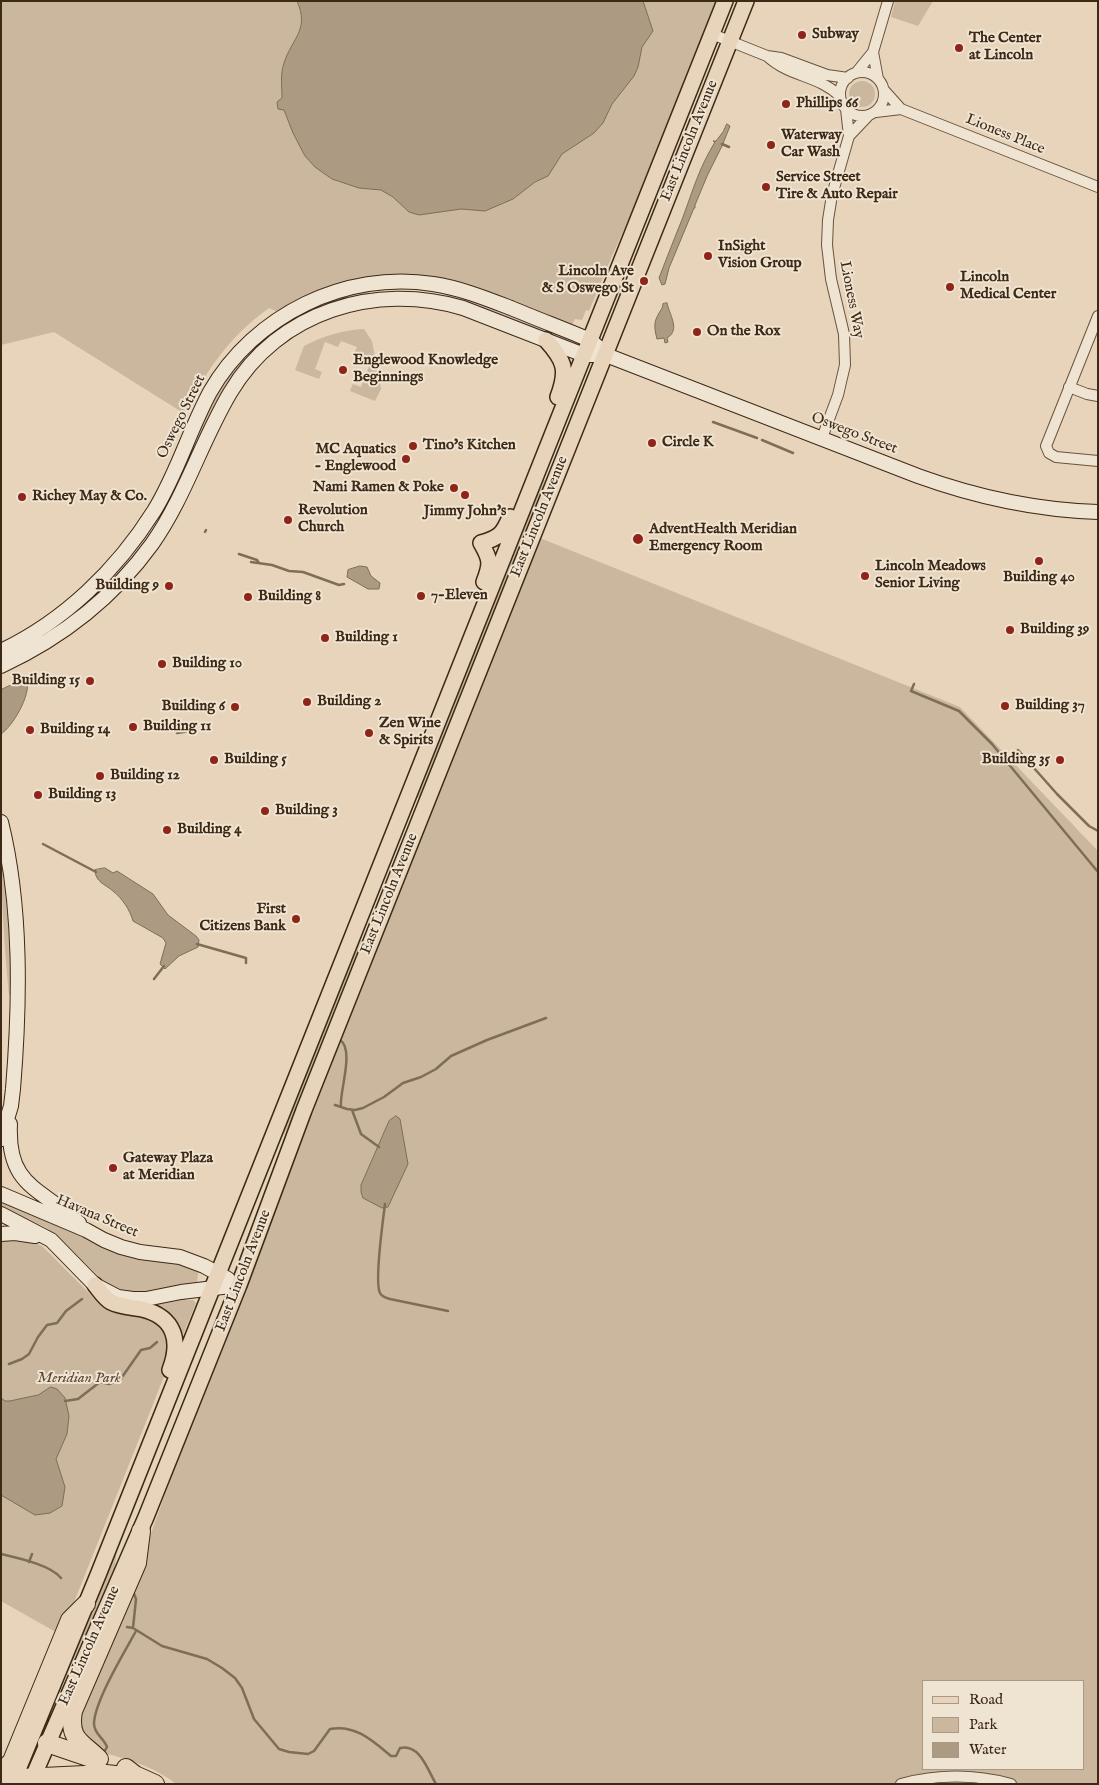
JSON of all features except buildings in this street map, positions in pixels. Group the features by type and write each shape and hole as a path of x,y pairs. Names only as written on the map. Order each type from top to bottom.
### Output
{"highway":[{"path":"99,1759 79,1743 73,1728 72,1717 75,1704 137,1563 140,1531"},
{"path":"86,1604 70,1620 10,1764 15,1779 106,1774 135,1775"},
{"path":"47,1743 89,1758 99,1759 127,1768 135,1775 155,1784"}],"main road":[{"name":"East Lincoln Avenue","path":"86,1604 725,1"},
{"name":"East Lincoln Avenue","path":"15,1779 47,1743 140,1531 240,1285 304,1110 746,1"},
{"name":"Oswego Street","path":"1,651 35,632 66,610 94,585 123,554 159,503 206,400 226,369 242,350 260,333 303,304 326,294 359,285 386,282 422,282 442,285 474,294 590,340 606,354 918,476 973,494 1038,507 1098,512"},
{"name":"Oswego Street","path":"1,666 38,648 74,624 105,598 152,544 172,512 217,417 240,377 272,343 312,318 335,308 362,301 386,298 418,298 444,302 463,308 584,355 606,354"},
{"path":"544,454 545,430 564,374 561,359 546,340"},
{"path":"463,658 463,635 489,570 489,556 481,542 494,539 503,532 520,493 532,484"},
{"path":"1,822 10,870 17,932 16,1047 10,1145 19,1172 30,1186 59,1206 86,1230"},
{"path":"1,1047 16,1047"},
{"path":"1,1139 11,1106"},
{"name":"Havana Street","path":"1,1194 121,1247 140,1252 180,1257 204,1266 240,1285"},
{"path":"1,1214 51,1240 113,1304 144,1310 157,1315 168,1324 174,1336 176,1347 174,1357 143,1436 145,1456"},
{"path":"1,1234 23,1233 51,1240"},
{"path":"95,1286 112,1295 136,1300 240,1285"}],"street":[{"path":"840,96 842,86 873,52 888,1"},
{"path":"712,34 767,56 781,58 827,75 868,73 878,80"},
{"path":"767,56 777,66 824,84 840,96 846,109 858,116 872,114 883,102 884,90 878,80 873,52"},
{"name":"Lioness Place","path":"884,90 901,109 1098,188"},
{"name":"Lioness Way","path":"822,438 838,395 845,365 845,337 831,280 827,238 833,190 849,136 846,109"},
{"name":"Lioness Place","path":"872,114 901,109"},
{"name":"Lioness Way","path":"849,136 872,114"},
{"path":"1098,316 1048,438 1047,450 1052,456 1058,458 1098,461"},
{"path":"1069,387 1098,396"},
{"path":"901,1784 930,1778 960,1776 977,1777 1011,1784"}],"green space":[{"path":"1,1 718,1 644,186 589,311 586,310 582,320 575,319 571,327 406,277 280,313 269,308 242,331 220,355 201,383 185,414 54,332 1,345"},
{"path":"895,1 933,1 918,26 891,17"},
{"path":"862,81 872,84 875,94 872,104 862,107 852,104 849,94 852,84"},
{"path":"368,291 370,293 363,297 283,329 201,440 181,478 193,441 221,385 250,349 286,320 334,297"},
{"path":"447,295 493,307 570,339 570,343 446,298"},
{"path":"364,329 372,341 381,389 375,401 350,391 353,384 361,387 371,361 354,354 357,347 341,341 338,347 325,342 315,369 322,372 319,379 295,370 304,346 333,334"},
{"path":"542,479 545,480 535,513 421,797 415,798"},
{"path":"540,538 960,707 1098,851 1098,1784 176,1784 147,1767 92,1750 77,1721 144,1553 183,1444 260,1253 307,1124"},
{"path":"1,844 10,902 12,995 9,995 6,957 2,901"},
{"path":"369,912 350,977 291,1124 280,1140"},
{"path":"1,1200 189,1267 198,1272 197,1285 134,1295 108,1286 57,1235 45,1227 1,1208"},
{"name":"Meridian Park","path":"9,1238 32,1241 42,1246 95,1299 103,1304 151,1316 169,1333 171,1359 61,1635 1,1601 1,1239"},
{"path":"185,1296 185,1300 193,1300 196,1303 180,1342 148,1305"},
{"path":"115,1548 117,1549 115,1566 65,1677"}],"water":[{"path":"297,1 643,1 653,31 642,47 634,76 612,104 603,123 594,133 562,154 548,176 535,182 513,199 485,211 461,209 419,215 409,212 393,197 381,190 359,188 332,179 315,167 305,156 284,110 278,109 277,102 282,98 283,67 287,54 301,27 301,11"},
{"path":"727,124 730,126 722,146 695,205 669,268 665,284 662,285 659,278 697,179 715,142 713,141 716,141"},
{"path":"667,303 674,326 671,335 667,338 668,342 665,343 664,338 657,339 655,324 663,304"},
{"path":"360,566 367,567 371,576 380,583 379,589 368,589 347,577 348,570"},
{"path":"24,679 27,680 28,686 24,702 11,724 1,734 1,690"},
{"path":"105,868 113,873 117,871 153,894 168,915 196,936 199,940 198,947 179,956 165,969 160,964 166,943 163,938 133,921 120,897 99,880 95,870"},
{"path":"396,1116 400,1119 408,1164 388,1207 382,1208 363,1198 361,1185 389,1121"},
{"path":"51,1387 57,1389 65,1398 69,1416 67,1434 56,1459 65,1487 62,1506 50,1513 35,1515 1,1495 1,1398 5,1401 10,1401 38,1395"}],"waterway":[{"path":"722,144 729,147"},
{"path":"713,422 757,438"},
{"path":"762,440 793,453"},
{"path":"239,554 257,560 259,563"},
{"path":"251,562 272,565 289,571 303,572 339,585 344,584"},
{"path":"914,684 911,691 959,711 992,744 1098,872"},
{"path":"177,733 197,730"},
{"path":"1018,750 1057,794 1089,826 1098,831"},
{"path":"43,844 96,872"},
{"path":"197,944 246,958 246,963"},
{"path":"154,979 164,966"},
{"path":"335,1105 355,1110 363,1108 384,1097 403,1083 421,1077 436,1069 451,1056 546,1018"},
{"path":"340,1040 344,1045 346,1053 341,1107"},
{"path":"352,1110 361,1134 379,1147"},
{"path":"385,1204 378,1264 378,1287 380,1293 389,1299 448,1311"},
{"path":"9,1364 29,1354 47,1325 57,1323 66,1311 82,1299"},
{"path":"65,1401 78,1399 100,1382 109,1384 120,1380 141,1350 150,1348 157,1342"},
{"path":"1,1554 50,1569 61,1578"},
{"path":"29,1562 32,1554"},
{"path":"133,1591 136,1599 133,1628"},
{"path":"127,1627 133,1628 162,1646 207,1659 235,1678 242,1688 254,1719 279,1749 308,1754 314,1751 330,1729 348,1729 363,1735 391,1756 396,1756 400,1748 413,1750 422,1759 436,1784"},
{"path":"103,1754 107,1747 94,1727 95,1715 104,1690 136,1631"}],"place":[{"name":"Subway","path":"802,35"},
{"name":"The Center at Lincoln","path":"959,48"},
{"name":"Phillips 66","path":"786,104"},
{"name":"Waterway Car Wash","path":"771,145"},
{"name":"Service Street Tire & Auto Repair","path":"766,187"},
{"name":"InSight Vision Group","path":"708,256"},
{"name":"Lincoln Ave & S Oswego St","path":"644,281"},
{"name":"Lincoln Medical Center","path":"950,287"},
{"name":"On the Rox","path":"697,332"},
{"name":"Englewood Knowledge Beginnings","path":"343,370"},
{"name":"Circle K","path":"652,443"},
{"name":"Tino's Kitchen","path":"413,446"},
{"name":"MC Aquatics - Englewood","path":"406,459"},
{"name":"Nami Ramen & Poke","path":"454,488"},
{"name":"Jimmy John's","path":"465,495"},
{"name":"Richey May & Co.","path":"22,497"},
{"name":"Revolution Church","path":"288,520"},
{"name":"AdventHealth Meridian Emergency Room","path":"638,539"},
{"name":"Building 40","path":"1039,561"},
{"name":"Lincoln Meadows Senior Living","path":"865,576"},
{"name":"Building 9","path":"169,586"},
{"name":"7-Eleven","path":"421,596"},
{"name":"Building 8","path":"248,597"},
{"name":"Building 39","path":"1010,630"},
{"name":"Building 1","path":"325,638"},
{"name":"Building 10","path":"162,664"},
{"name":"Building 15","path":"90,681"},
{"name":"Building 2","path":"307,702"},
{"name":"Building 37","path":"1005,706"},
{"name":"Building 6","path":"235,707"},
{"name":"Building 11","path":"133,727"},
{"name":"Building 14","path":"30,730"},
{"name":"Zen Wine & Spirits","path":"369,733"},
{"name":"Building 5","path":"214,760"},
{"name":"Building 35","path":"1060,760"},
{"name":"Building 12","path":"100,776"},
{"name":"Building 13","path":"38,795"},
{"name":"Building 3","path":"265,811"},
{"name":"Building 4","path":"167,830"},
{"name":"First Citizens Bank","path":"296,919"},
{"name":"Gateway Plaza at Meridian","path":"113,1168"}]}
